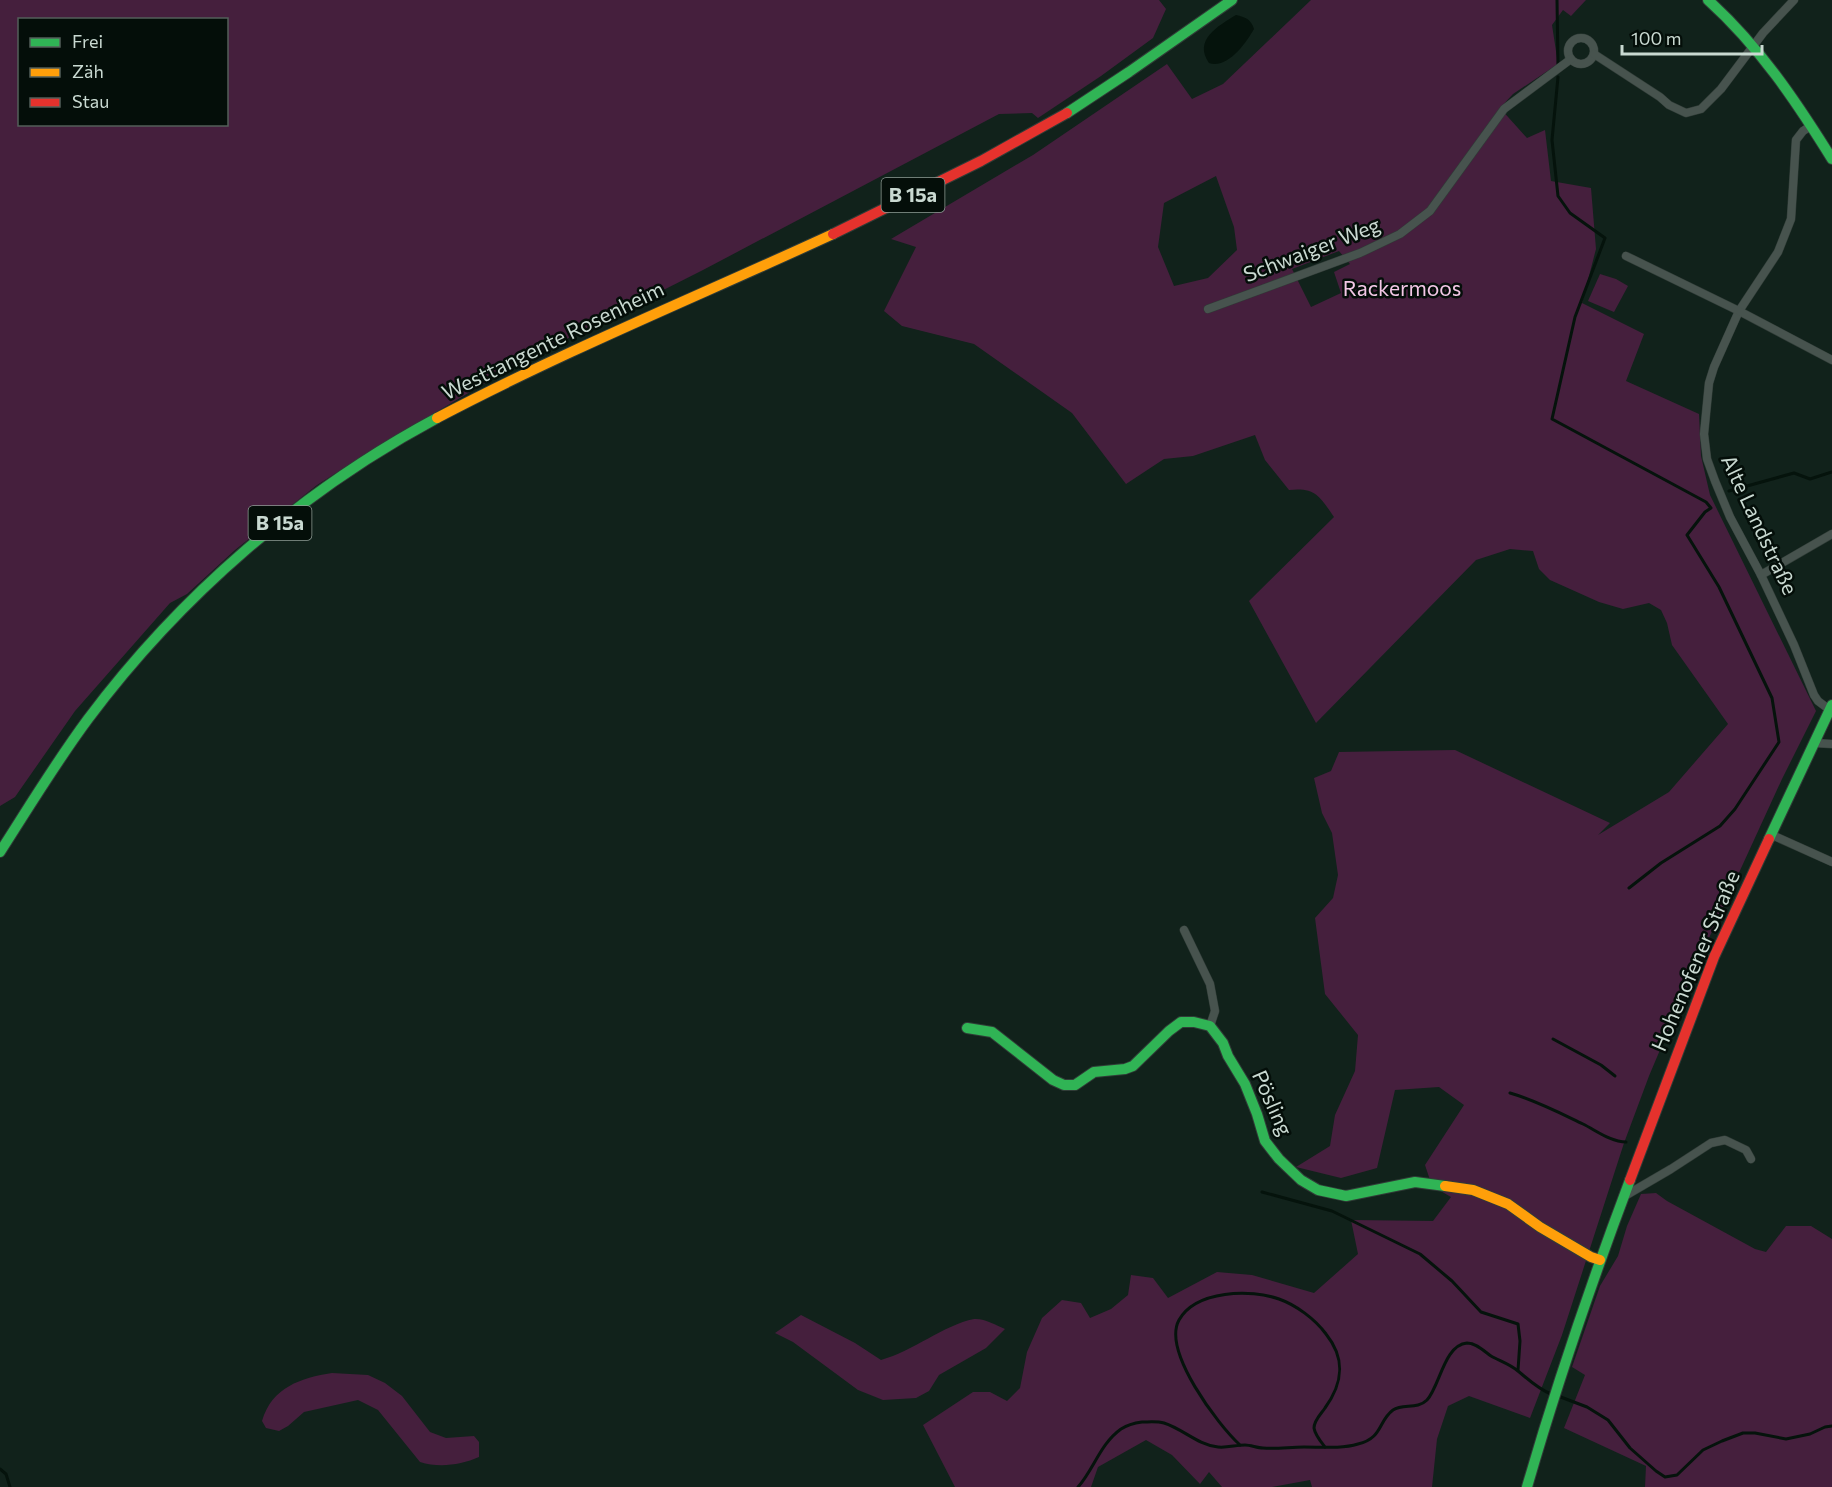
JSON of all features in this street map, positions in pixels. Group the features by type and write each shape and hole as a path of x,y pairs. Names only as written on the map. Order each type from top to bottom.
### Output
{"main road":[{"name":"Westtangente Rosenheim","path":"0,852 62,756 142,653 215,578 260,538 326,488 390,445 478,397 591,342 862,220 963,171 1093,97 1232,0"},
{"path":"1708,0 1753,45 1775,72 1832,159"},
{"name":"Hohenofener Straße","path":"1527,1487 1546,1422 1600,1260 1714,957 1831,707"},
{"path":"967,1028 992,1032 1053,1080 1064,1085 1075,1085 1094,1072 1133,1066 1181,1022 1210,1026"},
{"name":"Pösling","path":"1210,1026 1223,1043 1245,1084 1257,1114 1264,1141 1301,1180 1317,1190 1346,1196 1415,1182 1473,1190 1508,1204 1540,1227 1600,1260"}],"street":[{"name":"Schwaiger Weg","path":"1594,54 1589,61 1582,64 1574,62 1568,52 1570,44 1575,39 1584,38 1591,42 1594,54 1669,105 1686,113 1701,110 1721,89 1753,45 1794,0"},
{"name":"Schwaiger Weg","path":"1208,309 1360,253 1400,234 1430,211 1504,109 1571,59"},
{"name":"Alte Landstraße","path":"1811,126 1803,131 1796,140 1791,219 1787,231 1778,252 1739,311 1717,359 1709,383 1704,434 1707,459 1730,517 1761,575 1818,702 1831,707"},
{"path":"1626,256 1739,311 1832,360"},
{"path":"1761,575 1832,534"},
{"path":"1815,743 1832,744"},
{"path":"1772,834 1832,862"},
{"path":"1184,930 1210,984 1215,1011 1210,1026"},
{"path":"1623,1197 1711,1143 1725,1140 1746,1150 1751,1159"}],"green space":[{"path":"0,0 1159,0 1166,9 1153,38 1038,118 1032,113 999,114 703,270 519,363 317,485 235,550 187,594 170,603 75,711 15,797 0,806"},
{"name":"Rackermoos","path":"1311,0 1586,0 1571,16 1563,10 1552,25 1558,64 1513,94 1500,108 1527,138 1545,130 1551,181 1591,188 1596,249 1582,303 1644,334 1626,381 1699,414 1701,456 1710,495 1816,711 1782,779 1687,986 1649,1076 1624,1143 1562,1335 1530,1418 1469,1396 1448,1406 1437,1439 1432,1487 1312,1487 1310,1480 1272,1487 1222,1487 1209,1472 1200,1484 1172,1455 1146,1440 1098,1467 1091,1487 955,1487 923,1425 973,1392 990,1392 1007,1401 1020,1388 1027,1352 1042,1318 1062,1300 1081,1303 1090,1318 1111,1309 1128,1295 1131,1275 1153,1278 1168,1298 1217,1272 1252,1275 1314,1293 1358,1254 1351,1220 1433,1221 1451,1197 1432,1186 1425,1165 1464,1105 1439,1087 1395,1090 1377,1168 1341,1178 1296,1167 1330,1146 1335,1115 1355,1071 1358,1035 1325,994 1315,918 1333,898 1338,875 1332,833 1322,813 1314,778 1331,771 1339,752 1455,750 1610,823 1598,835 1669,792 1728,724 1672,645 1667,623 1661,610 1649,603 1623,609 1599,602 1550,580 1539,569 1533,551 1510,549 1476,560 1316,723 1249,601 1334,517 1325,504 1311,492 1298,489 1289,490 1265,460 1255,435 1193,456 1164,459 1126,484 1072,413 974,344 902,326 884,311 916,247 891,239 1033,155 1167,64 1192,99 1223,84","holes":["1216,176 1234,227 1237,250 1208,278 1174,286 1158,247 1164,203","1339,251 1350,264 1334,272 1341,293 1311,307 1292,269"]},
{"path":"1600,274 1628,286 1614,312 1588,301"},
{"path":"1656,1193 1755,1249 1766,1252 1786,1226 1811,1226 1832,1239 1832,1487 1645,1487 1646,1466 1564,1428 1585,1375 1572,1367 1600,1286 1618,1256 1627,1226 1641,1194"},
{"path":"801,1315 855,1343 881,1360 905,1351 951,1327 974,1319 1005,1329 986,1348 939,1375 929,1391 916,1398 883,1400 858,1390 793,1342 775,1333"},
{"path":"332,1373 368,1375 385,1383 402,1396 430,1432 446,1438 474,1436 479,1442 479,1457 450,1465 420,1462 378,1410 358,1400 304,1412 279,1431 266,1428 262,1421 267,1409 280,1392 299,1381"}],"shaded area":[{"path":"1236,15 1247,19 1254,29 1236,54 1223,62 1209,63 1205,55 1206,41 1215,29"}],"waterway":[{"path":"1557,0 1558,67"},
{"path":"1558,77 1552,140 1558,196 1570,213 1605,238 1575,317 1552,419 1706,502 1711,508 1705,512 1687,535 1719,587 1772,698 1779,742 1735,809 1720,826 1661,863 1629,888"},
{"path":"1729,491 1794,473 1810,479 1832,472"},
{"path":"1553,1039 1601,1065 1615,1076"},
{"path":"1510,1093 1547,1107 1609,1138 1626,1142"},
{"path":"1262,1192 1332,1211 1420,1254 1452,1281 1481,1312 1518,1324 1520,1341 1518,1370"},
{"path":"1240,1445 1219,1421 1195,1387 1178,1350 1176,1333 1179,1320 1187,1310 1198,1303 1225,1294 1240,1293 1267,1296 1292,1305 1316,1323 1332,1343 1337,1353 1340,1371 1336,1389 1314,1425 1317,1436 1325,1447"},
{"path":"1078,1487 1102,1449 1114,1435 1126,1426 1139,1422 1164,1423 1204,1443 1218,1447 1245,1445 1261,1448 1338,1447 1352,1446 1366,1441 1376,1434 1393,1410 1419,1405 1427,1400 1448,1358 1459,1345 1467,1343 1477,1346 1512,1366 1538,1387 1551,1394"},
{"path":"1558,1396 1587,1407 1608,1420 1630,1448 1665,1477 1677,1475 1703,1450 1743,1433 1786,1439 1832,1426"},
{"path":"0,1469 6,1474 10,1487"}],"traffic: fast":[{"path":"1067,113 1232,0"},
{"path":"1708,0 1744,36 1776,75 1832,159"},
{"path":"0,852 88,719 162,630 203,589 291,513 387,447 437,418"},
{"path":"1769,839 1832,705"},
{"path":"967,1028 992,1032 1053,1080 1064,1085 1075,1085 1094,1072 1133,1066 1181,1022 1210,1026 1223,1043 1245,1084 1265,1141 1279,1159 1301,1180 1318,1190 1346,1196 1415,1182 1445,1186"},
{"path":"1527,1487 1550,1409 1630,1180"}],"traffic: slow":[{"path":"437,418 584,346 833,234"},
{"path":"1445,1186 1473,1190 1508,1204 1540,1227 1600,1260"}],"traffic: jam":[{"path":"833,234 981,161 1067,113"},
{"path":"1630,1180 1714,957 1769,839"}]}
